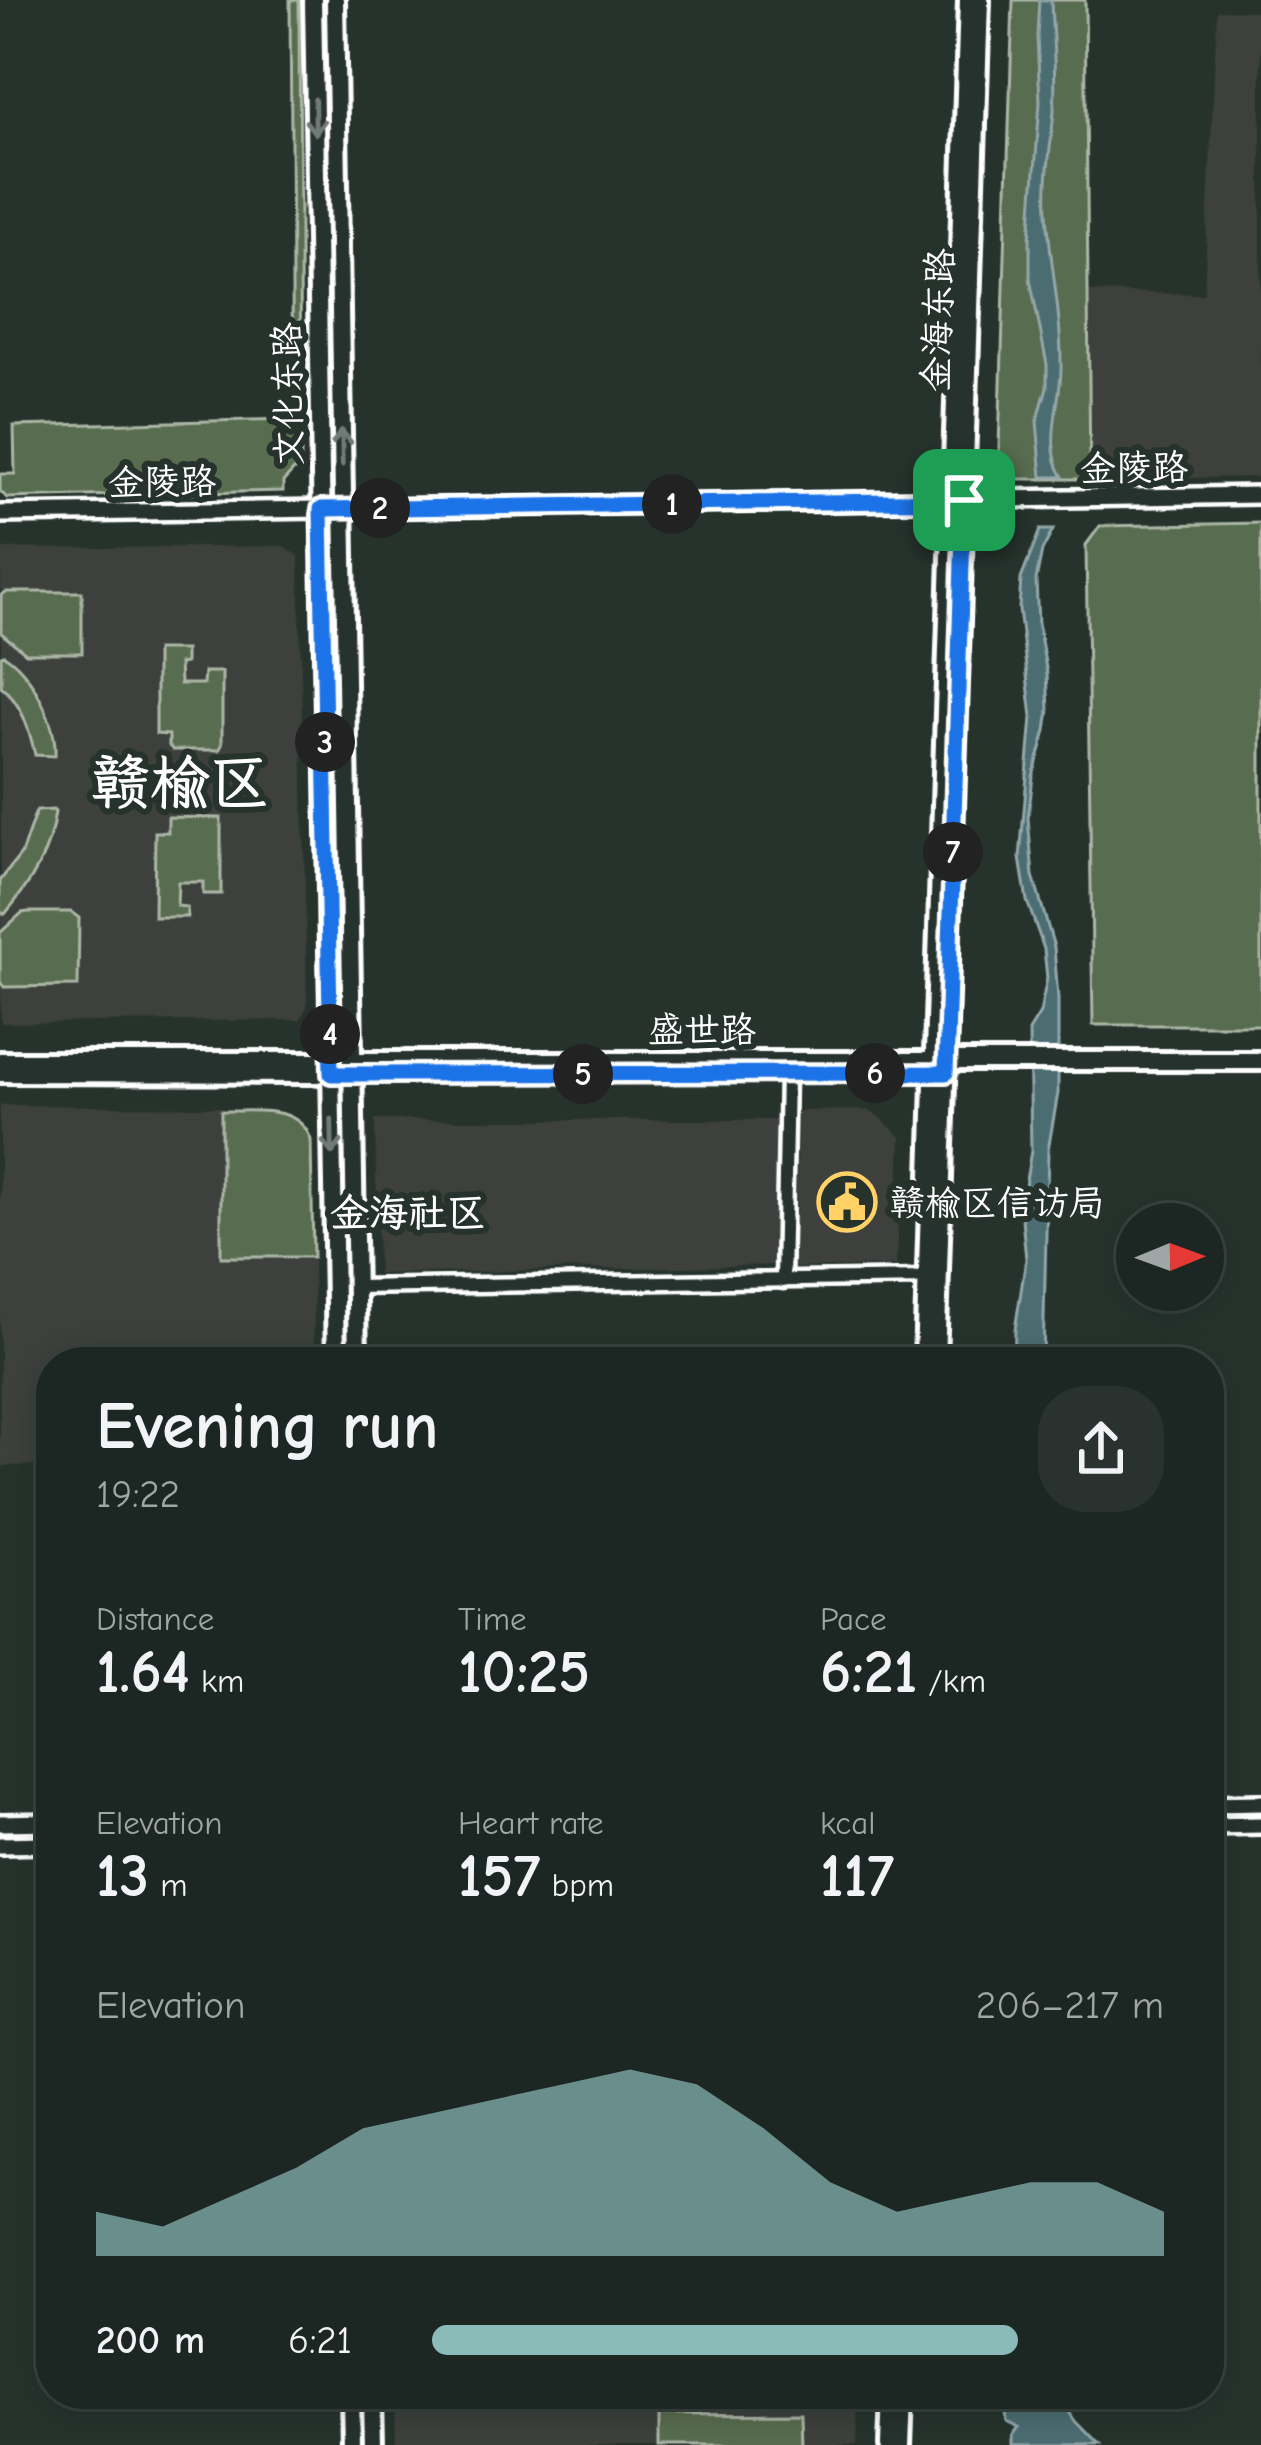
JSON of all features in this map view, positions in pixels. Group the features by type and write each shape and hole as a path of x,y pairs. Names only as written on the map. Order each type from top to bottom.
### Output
{"main road":[{"name":"文化东路","path":"313,0 336,1347"},
{"name":"文化东路","path":"335,0 357,1347"},
{"name":"金海东路","path":"958,505 968,0"},
{"name":"金海东路","path":"936,1347 958,505 980,0"},
{"name":"盛世路","path":"0,1061 330,1068"},
{"name":"盛世路","path":"352,1068 787,1073 1261,1061"},
{"name":"盛世路","path":"0,1073 330,1068 1261,1072"},
{"name":"金海东路","path":"925,1347 940,1068"},
{"path":"351,2409 352,2445"},
{"path":"372,2409 373,2445"},
{"path":"889,2445 890,2409"},
{"path":"901,2445 902,2409"}],"street":[{"name":"金陵路","path":"958,505 1261,495"},
{"name":"金陵路","path":"0,514 1261,506"},
{"name":"金陵路","path":"0,524 321,514"},
{"path":"783,1281 787,1073"},
{"path":"356,1287 927,1279"},
{"path":"1224,1804 1261,1803"},
{"path":"0,1823 36,1822"},
{"path":"1224,1826 1261,1825"},
{"path":"0,1845 36,1844"}],"shaded area":[{"path":"1217,10 1261,11 1261,477 1090,479 1090,292 1204,294"},
{"path":"284,546 299,556 307,1007 300,1020 1,1023 1,549"},
{"path":"0,1105 221,1107 221,1256 313,1257 314,1347 36,1347 36,1465 0,1466"},
{"name":"赣榆区信访局","path":"868,1110 901,1137 896,1266 794,1268 798,1111"},
{"path":"375,1120 778,1120 775,1265 378,1274"},
{"path":"395,2409 858,2409 857,2445 396,2445"}],"green space":[{"path":"290,0 299,0 301,470 294,470 283,482 283,491 7,498 0,491 0,474 15,474 14,426 293,419"},
{"path":"1013,0 1085,0 1090,479 998,479"},
{"path":"1261,523 1261,1025 1093,1025 1086,545 1100,526"},
{"path":"82,592 82,653 26,653 1,633 1,595"},
{"path":"156,650 185,650 185,663 179,664 180,684 203,684 204,672 222,672 219,750 173,750 169,735 156,734"},
{"path":"4,655 24,673 41,700 52,729 55,756 35,755 24,717 1,686"},
{"path":"53,810 49,841 38,867 5,914 0,912 0,881 21,854 37,811"},
{"path":"168,817 221,818 221,894 203,894 203,882 178,882 177,906 187,907 187,917 154,917 155,832 168,832"},
{"path":"71,912 79,918 78,986 4,987 0,982 0,933 22,913"},
{"path":"221,1111 274,1112 305,1128 311,1140 313,1257 221,1257"},
{"path":"801,2413 802,2445 659,2445 659,2414"}],"water":[{"path":"1039,0 1051,0 1054,56 1047,199 1061,349 1054,452 1063,477 1042,477 1037,422 1047,387 1030,279 1040,102"},
{"path":"1040,530 1053,530 1042,551 1036,580 1049,710 1028,818 1033,876 1054,947 1058,998 1058,1093 1048,1150 1043,1347 1014,1347 1026,1259 1021,1209 1031,1151 1029,1031 1040,1013 1047,978 1020,858 1032,717 1019,609 1021,579"},
{"path":"1005,2409 1068,2409 1099,2445 1013,2445 1019,2427 1006,2421"}],"place":[{"name":"赣榆区信访局","path":"847,1202"}],"district":[{"name":"赣榆区","path":"180,782"},
{"name":"金海社区","path":"408,1212"}],"route":[{"path":"964,500 946,1073 331,1074 321,509 964,500"}]}
